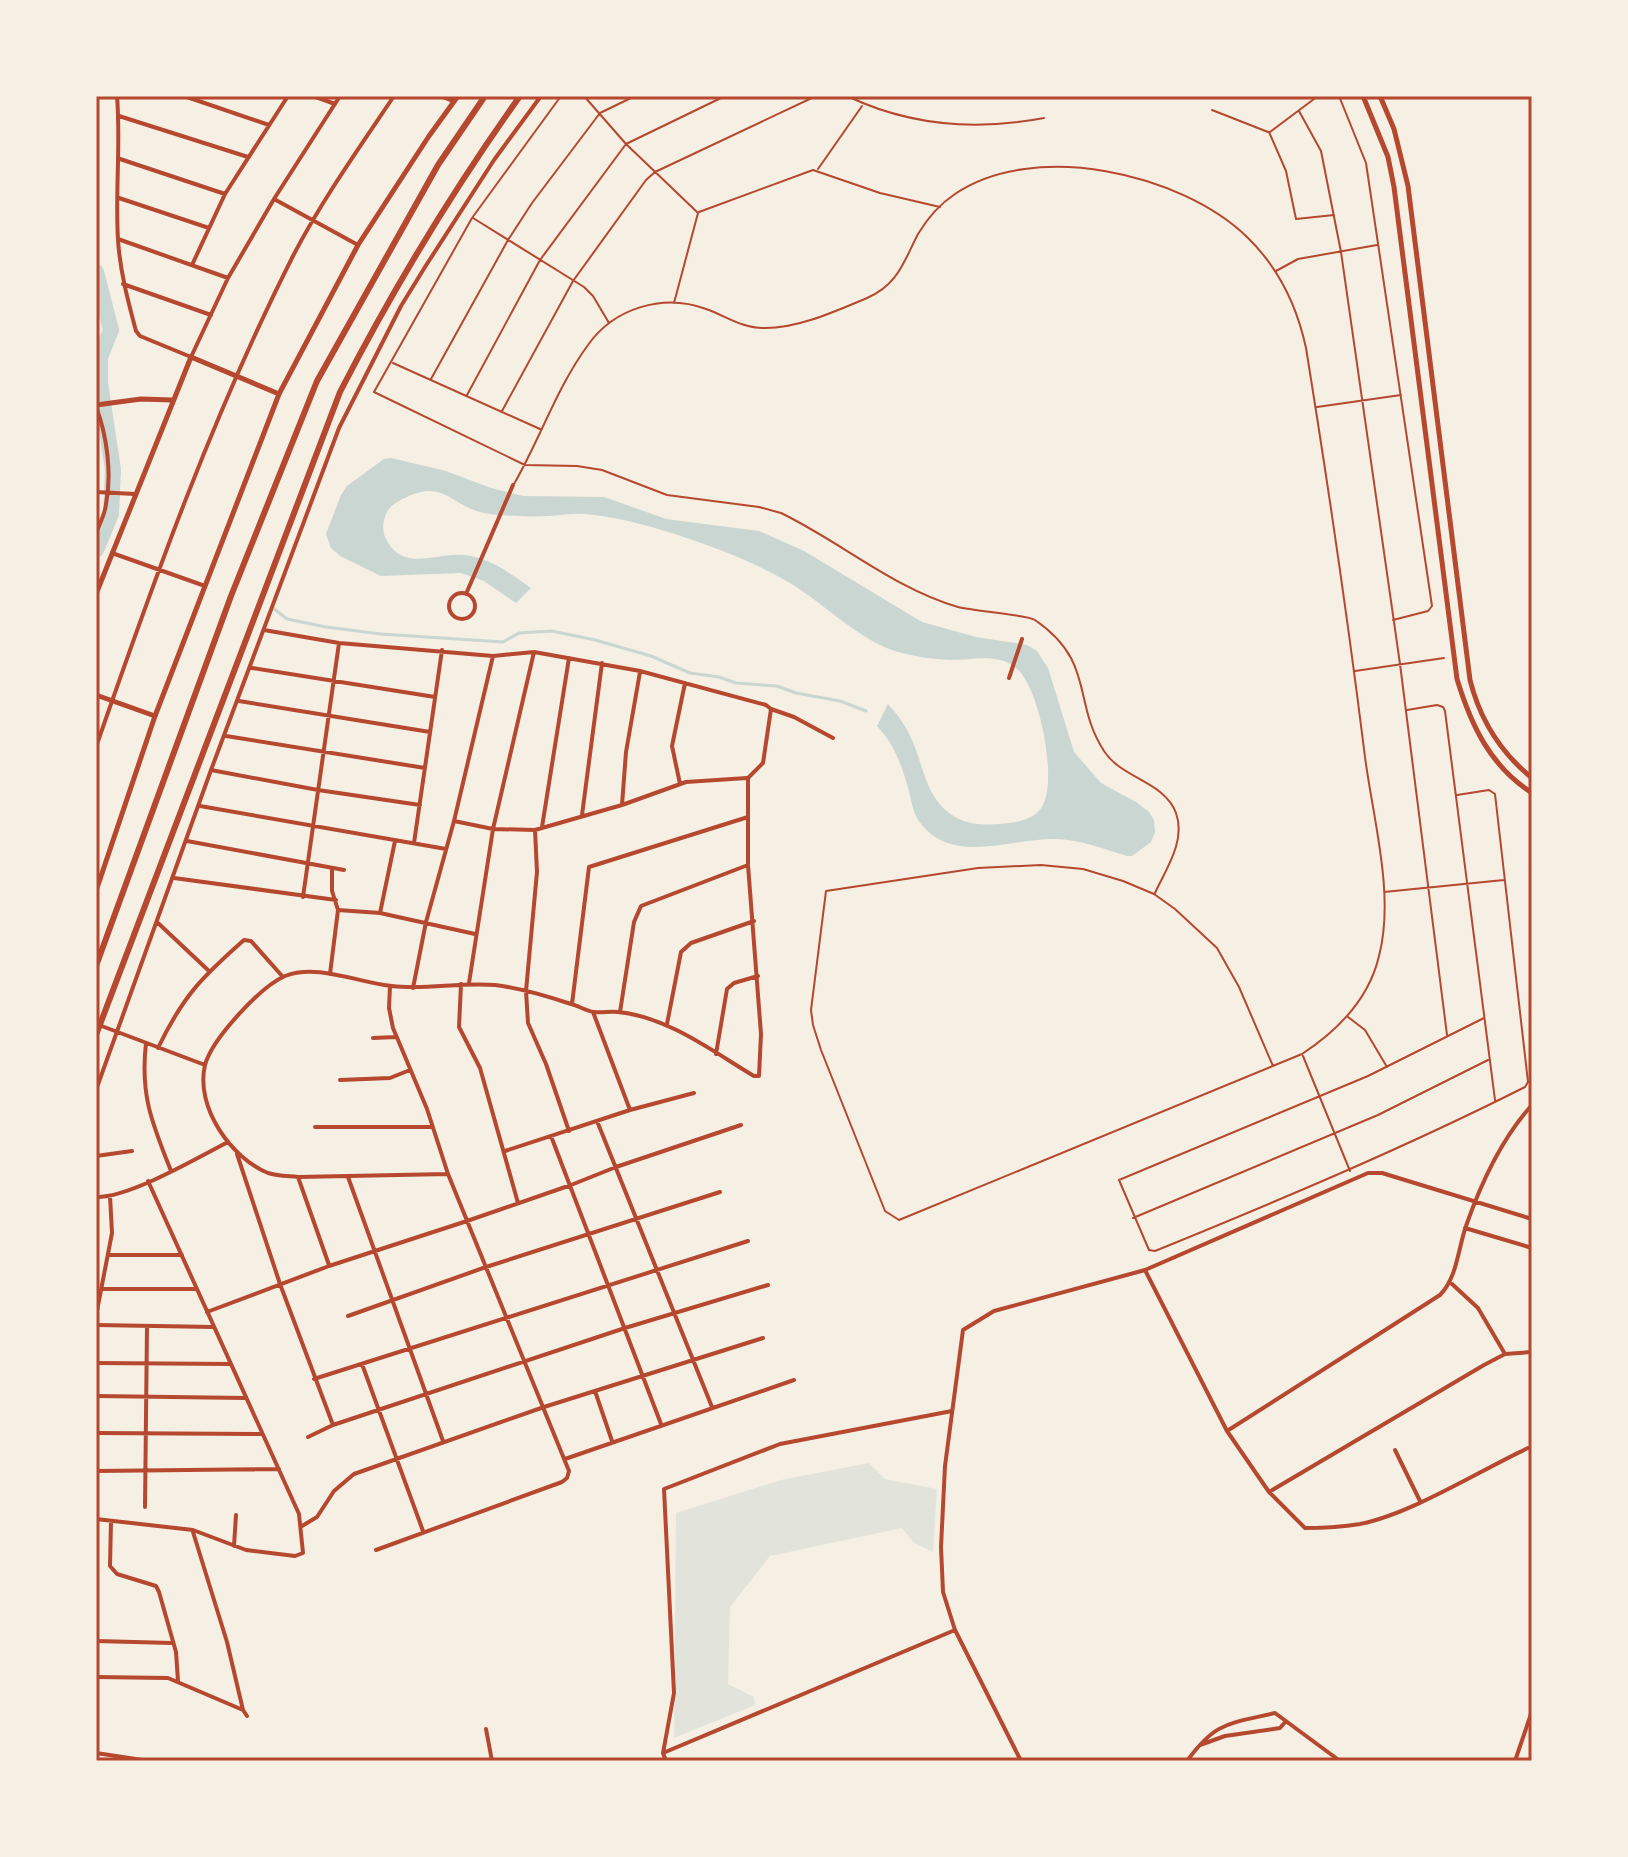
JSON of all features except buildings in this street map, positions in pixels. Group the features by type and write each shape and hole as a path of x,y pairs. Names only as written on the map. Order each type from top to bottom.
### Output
{"main road":[{"path":"96,966 229,602 317,381 438,165 485,96"},
{"path":"96,1035 340,392 376,323 460,183 520,96"},
{"path":"1363,96 1384,144 1394,187 1457,679 1473,727 1491,756 1511,778 1532,793"},
{"path":"1380,96 1394,129 1408,186 1466,655 1475,699 1485,723 1502,749 1532,778"},
{"path":"96,891 155,716 279,394 355,243 455,99"},
{"path":"96,594 191,357 279,394"},
{"path":"97,406 141,399 172,400"},
{"path":"1453,657 1466,655"},
{"path":"96,695 155,716"}],"street":[{"path":"117,96 120,159 118,239 123,284 136,331 140,336 191,357 228,278 340,96"},
{"path":"184,96 269,125"},
{"path":"192,265 225,194 288,96"},
{"path":"313,96 335,104"},
{"path":"96,747 196,470 237,376 294,255 394,96"},
{"path":"440,96 455,99"},
{"path":"96,1090 211,770 353,397 425,267 494,160 541,96"},
{"path":"119,116 248,157"},
{"path":"120,159 225,194"},
{"path":"119,198 209,228"},
{"path":"274,199 355,243"},
{"path":"118,239 228,278"},
{"path":"123,284 211,315"},
{"path":"96,534 108,493 105,442 97,406"},
{"path":"467,592 475,602 475,610 466,619 458,619 451,614 449,602 454,596 467,592 513,485"},
{"path":"96,492 135,494"},
{"path":"112,553 205,586"},
{"path":"264,630 339,643 493,656 534,652 602,663 768,707 833,738"},
{"path":"1009,678 1022,639"},
{"path":"303,897 339,643"},
{"path":"414,843 442,650"},
{"path":"469,984 493,829 534,652"},
{"path":"413,988 426,922 454,821 493,656"},
{"path":"542,827 569,658"},
{"path":"582,816 602,663"},
{"path":"251,668 435,697"},
{"path":"622,805 626,752 640,671"},
{"path":"680,784 672,746 685,683"},
{"path":"239,701 430,732"},
{"path":"454,821 493,829 535,830 622,805 680,784 707,779 748,778 763,763 768,707"},
{"path":"226,736 425,768"},
{"path":"211,770 420,805"},
{"path":"448,1174 298,1177 264,1171 236,1152 207,1105 205,1065 220,1036 248,1004 283,977 302,972 413,988 496,985 593,1012 620,1012 667,1025 754,1076 759,1076 761,1034 748,865 748,778"},
{"path":"199,806 446,849"},
{"path":"572,1004 589,867 748,817"},
{"path":"535,830 537,872 526,991 528,1023 569,1131"},
{"path":"380,913 395,840"},
{"path":"187,841 344,870"},
{"path":"620,1012 634,922 641,906 748,865"},
{"path":"330,974 338,910 332,891 332,868"},
{"path":"174,878 336,900"},
{"path":"338,910 380,913 475,934"},
{"path":"667,1025 681,952 691,943 754,921"},
{"path":"157,923 209,971"},
{"path":"158,1048 175,1013 209,971 248,939 283,977"},
{"path":"716,1054 727,989 734,983 758,976"},
{"path":"461,984 459,1027 480,1068 518,1203"},
{"path":"376,1550 562,1482 569,1471 448,1174 396,1037 389,1008 390,986"},
{"path":"593,1012 630,1110"},
{"path":"99,1025 205,1065"},
{"path":"373,1038 396,1037"},
{"path":"146,1043 142,1078 145,1100 171,1171"},
{"path":"340,1080 390,1078 410,1070"},
{"path":"504,1151 630,1110 694,1093"},
{"path":"1227,1431 1440,1295 1452,1284 1465,1228 1476,1201 1514,1125 1532,1105"},
{"path":"597,1121 712,1407"},
{"path":"207,1312 329,1266 741,1125"},
{"path":"315,1127 432,1127"},
{"path":"551,1136 661,1424"},
{"path":"96,1197 110,1196 148,1181 228,1142"},
{"path":"96,1156 132,1151"},
{"path":"236,1152 280,1284 333,1425"},
{"path":"1021,1761 955,1630 943,1592 945,1466 963,1330 994,1311 1145,1270 1368,1173 1382,1173 1532,1219"},
{"path":"298,1177 329,1266"},
{"path":"348,1177 443,1441"},
{"path":"96,1519 193,1530 246,1550 300,1556 303,1553 302,1526 279,1469 148,1181"},
{"path":"348,1316 486,1267 720,1192"},
{"path":"96,1316 112,1233 110,1196"},
{"path":"1465,1228 1532,1248"},
{"path":"314,1379 748,1241"},
{"path":"109,1255 182,1255"},
{"path":"1145,1270 1227,1431 1269,1492 1305,1528 1363,1523 1420,1501 1528,1448 1532,1449"},
{"path":"1452,1284 1478,1308 1505,1354"},
{"path":"308,1437 333,1425 625,1328 768,1285"},
{"path":"102,1289 197,1289"},
{"path":"96,1325 214,1327"},
{"path":"145,1507 147,1326"},
{"path":"302,1526 317,1517 334,1491 354,1474 544,1407 763,1338"},
{"path":"1269,1492 1505,1354 1532,1352"},
{"path":"96,1363 231,1364"},
{"path":"362,1364 423,1531"},
{"path":"565,1459 794,1380"},
{"path":"595,1391 612,1441"},
{"path":"96,1396 247,1398"},
{"path":"666,1761 663,1753 674,1693 664,1489 780,1444 952,1411"},
{"path":"96,1433 263,1434"},
{"path":"1395,1450 1420,1501"},
{"path":"96,1471 279,1469"},
{"path":"234,1546 236,1515"},
{"path":"111,1521 110,1566 117,1574 156,1586 172,1643 178,1681"},
{"path":"193,1530 247,1716"},
{"path":"663,1753 955,1630"},
{"path":"96,1641 172,1643"},
{"path":"96,1677 158,1677 178,1681 243,1710"},
{"path":"1515,1761 1532,1711"},
{"path":"1187,1761 1211,1731 1275,1713 1340,1761"},
{"path":"1198,1746 1225,1736 1280,1728 1286,1721"},
{"path":"486,1729 492,1761"},
{"path":"96,1753 149,1761"}],"lane":[{"path":"561,96 472,218 374,392 525,465 602,470 667,495 759,507 781,513 913,590 938,601 975,612 1031,617 1059,640 1072,657 1097,738 1106,755 1121,769 1158,790 1176,812 1179,828 1177,846 1154,894"},
{"path":"584,96 626,144 693,210 699,212 817,170 863,104"},
{"path":"431,379 508,240 600,113 635,96"},
{"path":"467,395 540,260 626,144 725,96"},
{"path":"502,411 573,281 627,204 655,172 816,96"},
{"path":"847,96 892,114 952,125 998,125 1044,118"},
{"path":"1269,132 1318,96"},
{"path":"1339,96 1366,163 1432,606 1428,611 1393,620"},
{"path":"1212,110 1269,132 1286,171 1296,219 1334,215"},
{"path":"1299,111 1321,151 1341,252 1400,664 1448,1037"},
{"path":"513,485 587,346 609,323 640,307 674,303 706,309 745,326 774,328 792,325 869,297 894,280 918,234 940,207 971,184 1027,167 1082,168 1113,173 1184,195 1220,216 1247,237 1275,272 1287,291 1302,329 1355,671 1384,892 1379,957 1367,987 1333,1032 1302,1054 1273,1066 899,1220 885,1211 813,1025 812,997 826,891 978,868 1041,865 1083,869 1123,881 1154,894 1175,909 1217,948 1239,987 1273,1066"},
{"path":"817,170 880,193 940,207"},
{"path":"674,303 699,212"},
{"path":"472,218 593,296 609,323"},
{"path":"1275,272 1298,259 1378,245"},
{"path":"392,362 541,430"},
{"path":"1316,408 1401,395"},
{"path":"1355,671 1444,658"},
{"path":"1406,710 1443,707 1495,1102"},
{"path":"1457,795 1489,790 1495,794 1528,1078 1525,1087 1350,1171 1155,1251 1149,1250 1119,1180 1387,1067 1484,1018"},
{"path":"1384,892 1505,880"},
{"path":"1347,1016 1365,1030 1387,1067"},
{"path":"1302,1054 1350,1171"},
{"path":"1133,1218 1335,1134 1490,1060"}],"shaded area":[{"path":"384,459 446,471 523,496 604,497 666,519 759,531 804,551 922,622 976,637 1027,645 1037,651 1048,668 1074,752 1101,783 1149,812 1154,820 1155,832 1151,842 1132,856 1127,856 1064,839 967,847 935,837 917,817 897,756 877,726 888,704 907,730 928,784 947,811 973,823 1018,822 1040,810 1047,792 1048,776 1040,717 1021,673 1014,666 997,659 935,659 889,649 863,635 784,580 704,544 642,524 602,516 484,513 431,491 409,496 389,509 384,520 384,532 393,549 411,558 464,555 491,563 531,588 516,603 484,581 461,573 381,576 340,556 331,548 326,534 341,495 347,486"},
{"path":"869,1463 885,1479 937,1489 933,1552 914,1543 902,1528 770,1556 730,1607 728,1684 754,1697 755,1705 674,1738 676,1513 781,1480"}],"waterway":[{"path":"96,272 111,330 100,357 100,383 113,470 112,491"},
{"path":"96,550 111,514 112,493"},
{"path":"273,608 287,619 381,634 503,642 519,633 552,631 651,656 690,673 736,683 777,686 796,693 840,701 866,711"}]}
